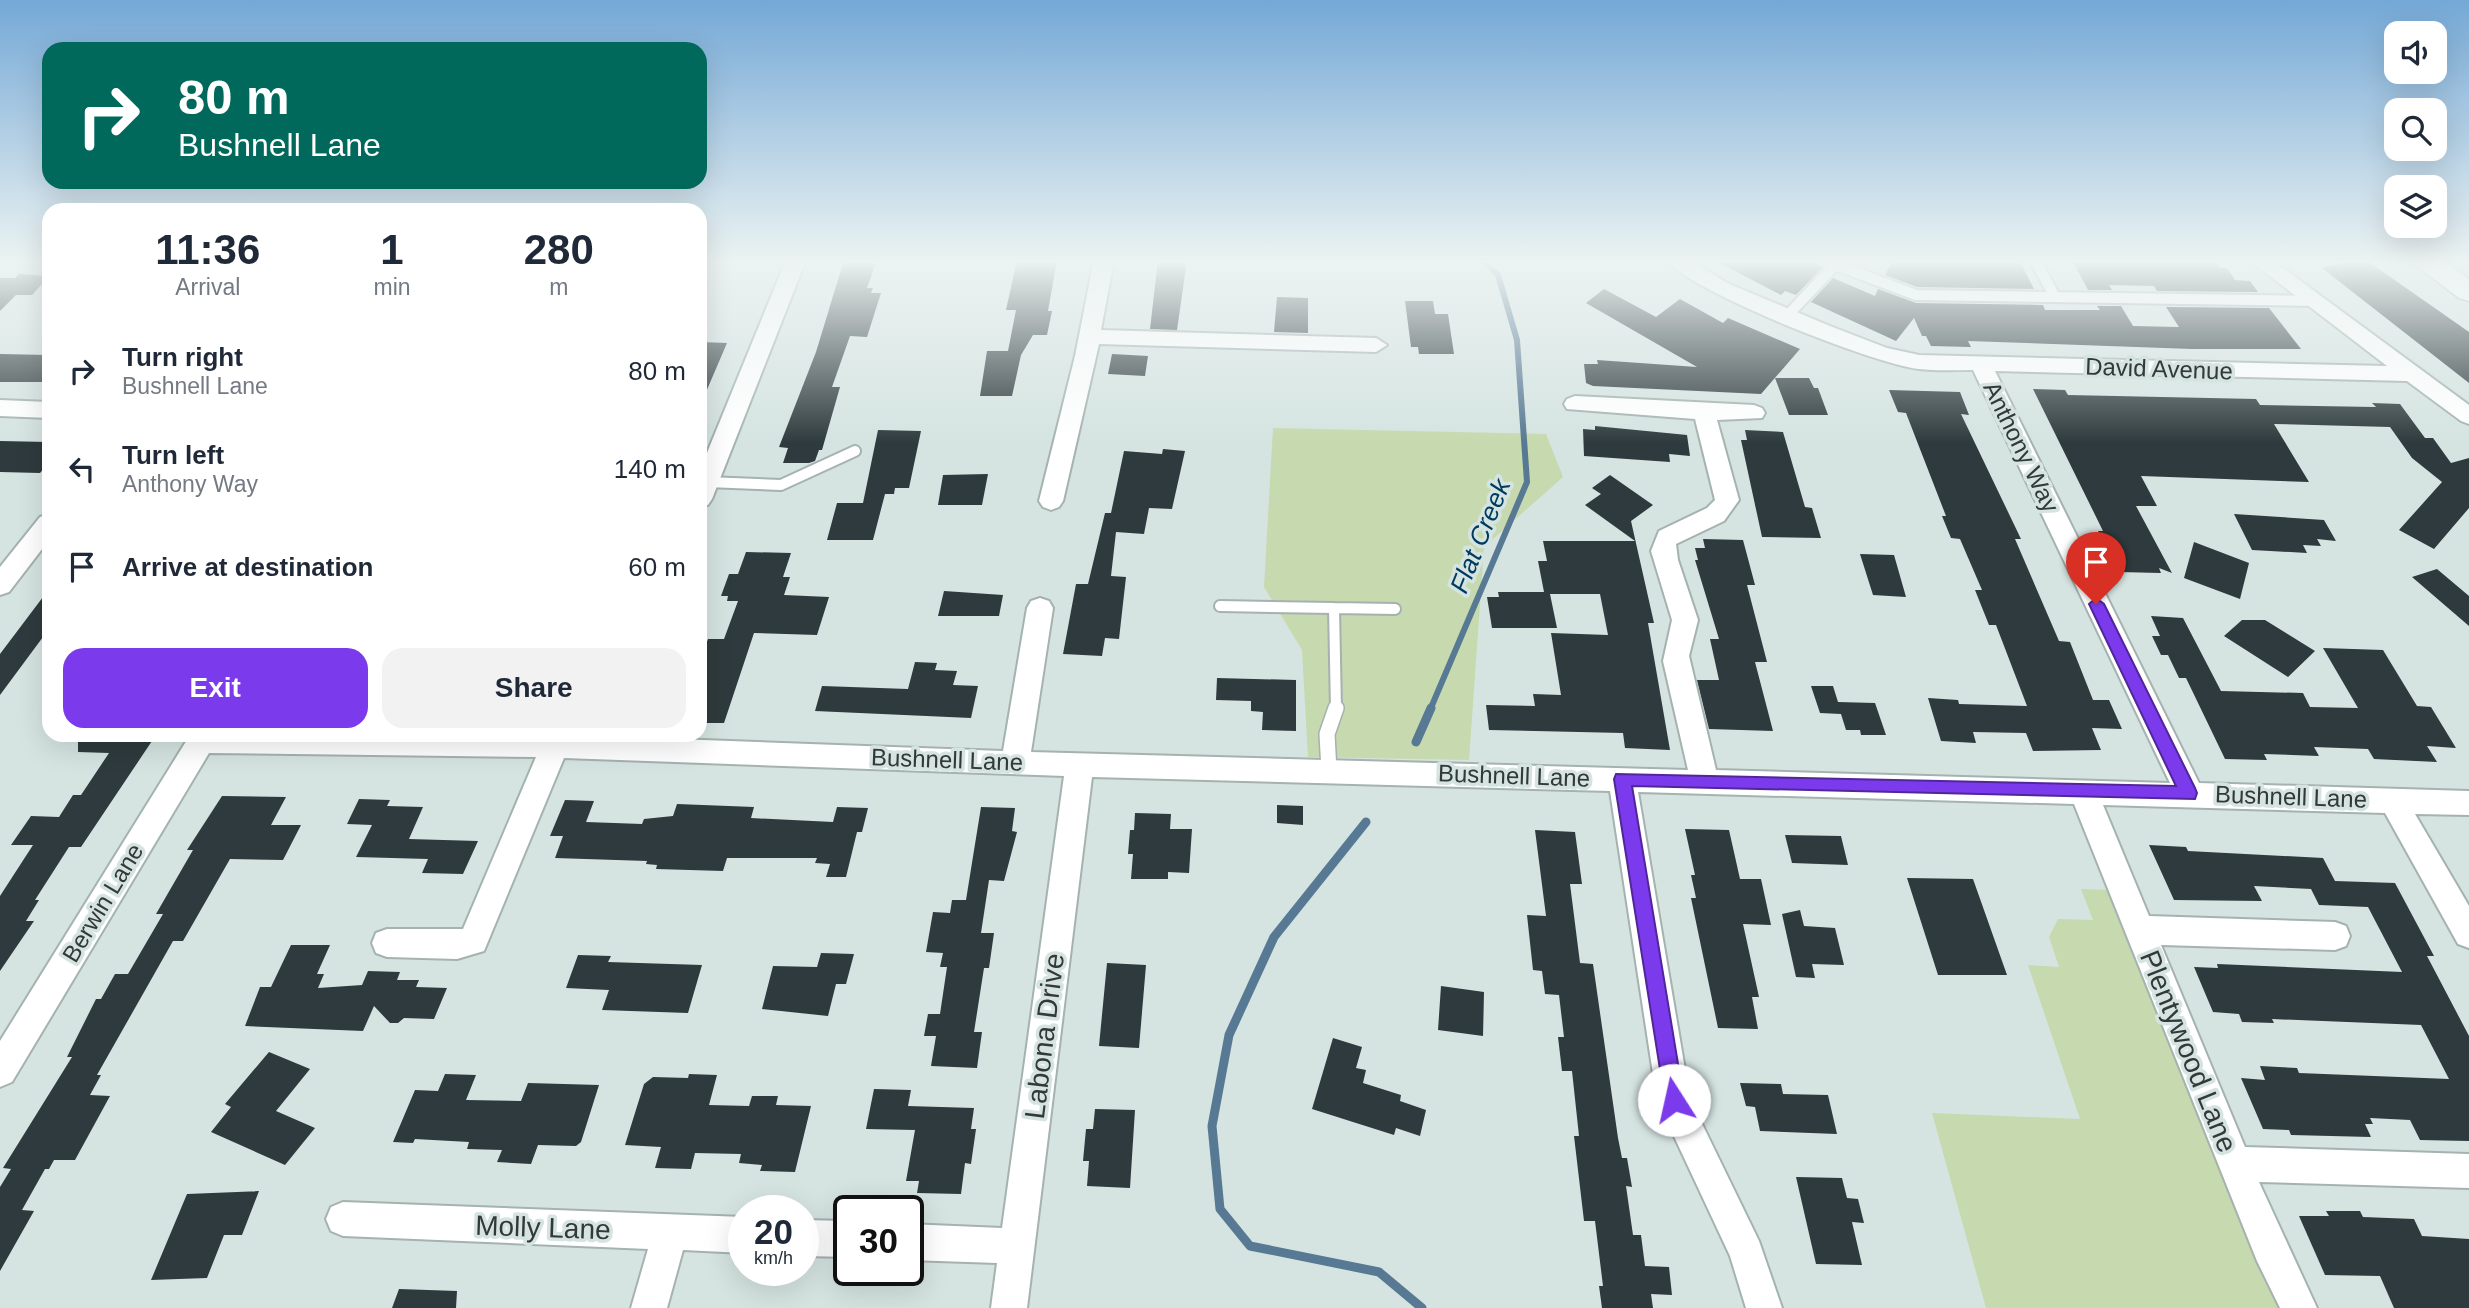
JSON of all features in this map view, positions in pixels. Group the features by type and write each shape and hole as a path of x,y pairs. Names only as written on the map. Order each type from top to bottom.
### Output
{"street":[{"path":"707,481 771,321"},
{"path":"1051,501 1093,321"},
{"name":"David Avenue","path":"1800,321 1891,357 1981,365 2413,374"},
{"path":"2343,321 2469,416"},
{"path":"1090,337 1376,345"},
{"name":"Anthony Way","path":"1981,365 2189,793"},
{"path":"1574,404 1754,413"},
{"path":"0,408 42,410"},
{"path":"1704,412 1726,505 1716,514 1669,537 1663,547 1667,571 1676,585 1685,619 1685,631 1676,657 1704,781"},
{"path":"0,585 42,532"},
{"path":"1015,762 1040,608"},
{"name":"Berwin Lane","path":"0,1071 201,742"},
{"name":"Bushnell Lane","path":"379,742 555,746 593,742"},
{"name":"Bushnell Lane","path":"623,742 1079,765 2189,793 2469,803"},
{"path":"387,943 457,945 473,940 555,746"},
{"name":"Labona Drive","path":"1009,1308 1079,765"},
{"path":"1622,779 1674,1100 1689,1139 1735,1226 1764,1308"},
{"name":"Plentywood Lane","path":"2083,791 2269,1249 2299,1308"},
{"path":"2393,801 2469,934"},
{"path":"2140,930 2335,936"},
{"path":"2235,1164 2469,1171"},
{"name":"Molly Lane","path":"343,1219 728,1235"},
{"path":"649,1308 670,1233"},
{"path":"924,1243 1017,1246"}],"lane":[{"path":"707,491 781,485 855,451"},
{"path":"1220,606 1395,609"},
{"path":"1329,771 1327,734 1336,709 1334,608"}],"green space":[{"path":"1273,428 1546,434 1563,477 1484,547 1469,760 1308,757 1302,650 1264,587"},
{"path":"2081,889 2111,890 2279,1308 1986,1308 1932,1113 2080,1119 2028,965 2059,967 2049,937 2058,919 2093,920"}],"building":[{"path":"825,321 872,321 867,337 850,336 832,387 840,387 822,450 819,450 815,461 809,463 783,463 788,448 779,447"},
{"path":"1014,321 1050,321 1047,335 1033,335 1021,355 1012,396 980,396 987,351 1008,351"},
{"path":"1151,321 1178,321 1177,330 1150,329"},
{"path":"1275,321 1308,321 1308,333 1274,332"},
{"path":"1408,321 1449,321 1454,354 1419,354 1418,347 1411,347"},
{"path":"1617,321 1735,321 1800,349 1761,394 1593,386 1586,383 1584,364 1598,364 1597,360 1697,367"},
{"path":"1852,321 1912,321 1896,341"},
{"path":"1915,321 2130,321 2133,326 2179,327 2175,321 2279,321 2301,349 2192,349 1968,341 1971,347 1931,346 1926,336 1922,336"},
{"path":"2390,321 2453,321 2469,332 2469,383"},
{"path":"707,342 727,343 707,390"},
{"path":"0,354 42,355 42,382 0,382"},
{"path":"1112,354 1148,356 1145,376 1108,374"},
{"path":"1775,378 1809,378 1814,388 1818,388 1828,415 1789,415"},
{"path":"2033,389 2065,390 2068,395 2256,399 2260,405 2376,407 2372,403 2400,404 2425,438 2433,438 2451,463 2469,458 2469,508 2434,549 2399,530 2442,482 2412,458 2390,427 2274,424 2309,482 2141,476 2157,506 2136,506 2172,573 2159,568 2161,573 2119,572 2098,531 2103,531"},
{"path":"1889,390 1960,392 1969,415 1961,414 2021,539 2015,539 2059,641 2070,642 2093,700 2109,700 2122,729 2092,728 2101,750 2033,751 2026,733 1973,732 1976,743 1941,741 1928,698 1958,700 1959,704 2027,706 1996,625 1989,625 1975,590 1982,590 1960,539 1951,538 1942,516 1946,516 1906,413 1898,412"},
{"path":"1595,426 1687,435 1690,456 1669,454 1670,462 1584,456 1583,429 1595,430"},
{"path":"878,430 921,431 909,488 895,488 894,494 885,494 873,540 827,540 837,503 863,503"},
{"path":"1745,430 1783,432 1805,507 1812,508 1821,538 1762,537 1741,440 1747,440"},
{"path":"0,441 42,442 40,473 0,472"},
{"path":"1163,449 1185,451 1172,509 1149,508 1144,534 1116,532 1111,576 1126,577 1119,639 1105,638 1102,656 1063,654 1076,584 1088,584 1105,513 1111,513 1124,451 1162,454"},
{"path":"988,474 982,505 938,505 943,475"},
{"path":"1610,475 1653,505 1631,521 1654,623 1648,623 1670,750 1625,748 1623,733 1489,730 1486,705 1535,706 1533,694 1561,695 1551,633 1608,635 1600,594 1550,594 1557,628 1492,628 1487,597 1499,597 1498,592 1544,592 1538,561 1547,561 1543,541 1635,541 1585,505 1601,494 1592,488"},
{"path":"2234,514 2324,520 2336,541 2317,539 2321,546 2303,545 2307,553 2252,550"},
{"path":"1703,539 1743,540 1755,585 1747,585 1767,662 1755,662 1773,731 1709,729 1697,680 1719,680 1710,639 1719,639 1695,560 1698,560 1695,548 1705,548"},
{"path":"2194,542 2249,563 2240,599 2184,578"},
{"path":"746,552 791,553 783,577 790,577 784,595 829,597 817,635 754,633 724,723 707,723 707,642 708,639 724,639 738,601 727,601 728,596 721,596 729,574 738,574"},
{"path":"1860,554 1894,555 1906,597 1873,595"},
{"path":"2437,569 2469,596 2469,626 2412,577"},
{"path":"944,591 1003,595 999,616 938,616"},
{"path":"42,598 42,638 0,695 0,654"},
{"path":"2151,616 2183,618 2221,691 2303,693 2310,707 2358,708 2323,648 2383,650 2417,706 2431,707 2456,748 2427,746 2437,762 2374,759 2368,749 2314,747 2319,756 2264,754 2267,760 2225,759 2186,678 2179,678 2168,655 2161,655 2152,636 2160,636"},
{"path":"2242,620 2265,620 2315,651 2288,677 2224,636"},
{"path":"915,662 937,663 935,670 957,671 953,685 978,686 971,718 815,711 822,686 908,689"},
{"path":"1217,678 1296,680 1296,731 1262,730 1263,712 1251,711 1251,701 1216,700"},
{"path":"1811,686 1833,686 1838,702 1875,703 1886,735 1861,735 1860,730 1846,730 1841,714 1820,713"},
{"path":"78,742 151,742 81,847 69,847 35,900 39,900 26,921 34,921 0,971 0,896 33,845 11,845 31,816 59,817 73,795 81,795 109,753 78,752"},
{"path":"222,796 286,797 271,825 301,825 283,860 230,859 183,941 173,941 97,1075 101,1075 90,1095 110,1096 75,1160 54,1160 49,1169 45,1169 22,1210 34,1211 0,1271 0,1187 11,1169 3,1168 72,1057 67,1057 96,999 101,999 115,974 128,974 163,914 156,914 193,850 187,850"},
{"path":"359,799 390,800 387,806 423,807 409,839 478,841 463,874 422,873 428,859 356,857 372,825 347,824"},
{"path":"565,800 594,801 586,822 642,824 644,819 673,816 677,804 754,807 751,818 833,822 837,807 868,808 862,832 857,832 846,877 826,877 830,864 815,863 817,858 727,858 723,871 656,869 657,865 646,864 647,861 555,858 563,836 550,836"},
{"path":"1277,805 1303,806 1303,825 1277,823"},
{"path":"981,807 1015,808 1012,831 1017,832 1004,881 989,880 981,933 994,933 989,968 984,968 974,1032 982,1032 977,1068 931,1066 936,1036 924,1036 928,1014 940,1014 947,967 940,967 943,953 926,952 933,912 950,913 952,900 966,900"},
{"path":"1135,813 1171,814 1170,829 1192,829 1189,873 1168,872 1168,879 1131,879 1133,854 1128,854"},
{"path":"1685,829 1729,830 1740,879 1761,879 1771,925 1743,924 1759,997 1752,997 1758,1029 1718,1028 1691,898 1696,898 1691,875 1695,875"},
{"path":"1535,830 1575,832 1582,884 1570,884 1580,963 1593,964 1618,1138 1622,1158 1627,1158 1632,1187 1626,1186 1633,1235 1641,1235 1645,1266 1669,1267 1672,1295 1651,1294 1653,1308 1602,1308 1599,1286 1603,1286 1595,1221 1584,1221 1574,1136 1579,1136 1572,1071 1562,1071 1558,1037 1564,1037 1559,995 1545,994 1542,971 1533,970 1527,915 1546,916"},
{"path":"1785,835 1841,836 1848,865 1792,863"},
{"path":"2149,845 2186,847 2188,851 2323,858 2335,881 2395,883 2434,956 2427,956 2469,1036 2469,1141 2420,1140 2410,1120 2370,1118 2373,1124 2365,1124 2371,1137 2291,1135 2289,1130 2263,1129 2241,1078 2265,1080 2260,1066 2297,1068 2299,1073 2449,1079 2421,1025 2272,1019 2274,1023 2242,1022 2239,1014 2213,1012 2194,967 2218,968 2217,964 2402,972 2368,907 2319,905 2311,889 2254,886 2262,901 2174,900"},
{"path":"1907,878 1973,879 2007,975 1938,975"},
{"path":"1800,910 1804,926 1835,928 1844,965 1812,964 1815,978 1796,977 1782,914"},
{"path":"291,945 330,945 317,974 324,974 318,988 362,985 368,971 400,972 397,980 419,980 416,987 447,988 434,1019 404,1018 398,1023 390,1023 374,1006 363,1031 245,1026 260,987 271,987"},
{"path":"821,953 854,954 846,984 836,984 828,1016 762,1009 773,966 817,967"},
{"path":"578,955 611,956 608,962 702,965 688,1013 602,1010 609,990 566,988"},
{"path":"1107,963 1146,965 1139,1048 1099,1046"},
{"path":"1441,986 1484,992 1483,1036 1438,1030"},
{"path":"1333,1038 1362,1047 1356,1068 1366,1070 1363,1083 1401,1095 1400,1101 1426,1110 1420,1136 1396,1128 1394,1135 1312,1109"},
{"path":"269,1052 310,1069 276,1111 315,1128 285,1165 211,1132 231,1107 225,1104"},
{"path":"445,1074 476,1075 466,1100 521,1101 528,1083 599,1085 581,1142 576,1146 538,1145 531,1164 497,1162 502,1150 467,1149 469,1142 415,1139 413,1143 393,1142 415,1090 438,1091"},
{"path":"689,1074 717,1075 709,1105 749,1106 752,1096 778,1096 776,1105 811,1106 795,1172 760,1171 762,1165 739,1163 741,1154 695,1153 691,1169 655,1168 661,1147 625,1145 644,1084 653,1077 688,1078"},
{"path":"1740,1083 1781,1084 1783,1094 1828,1095 1837,1134 1760,1131 1755,1107 1746,1106"},
{"path":"874,1089 911,1090 908,1106 974,1108 971,1129 976,1129 971,1164 965,1163 961,1194 917,1193 919,1181 906,1181 915,1130 866,1129"},
{"path":"1095,1109 1135,1110 1130,1188 1087,1186 1089,1161 1083,1161 1086,1129 1093,1129"},
{"path":"1796,1177 1842,1178 1847,1198 1858,1199 1864,1223 1852,1222 1862,1265 1816,1264"},
{"path":"259,1191 242,1235 224,1235 207,1278 151,1280 187,1194"},
{"path":"2326,1211 2360,1211 2363,1217 2414,1219 2422,1236 2469,1239 2469,1308 2394,1308 2380,1276 2325,1275 2299,1216 2329,1216"},
{"path":"399,1289 457,1291 456,1308 392,1308"}],"waterway":[{"name":"Flat Creek","path":"1430,710 1527,482 1517,340 1511,321"},
{"name":"Flat Creek","path":"1416,742 1431,708"},
{"name":"Flat Creek","path":"1366,822 1274,937 1229,1035 1212,1126 1220,1209 1250,1246 1379,1272 1422,1308"}],"route":[{"path":"1674,1100 1622,779 2189,793 2096,604"}]}
